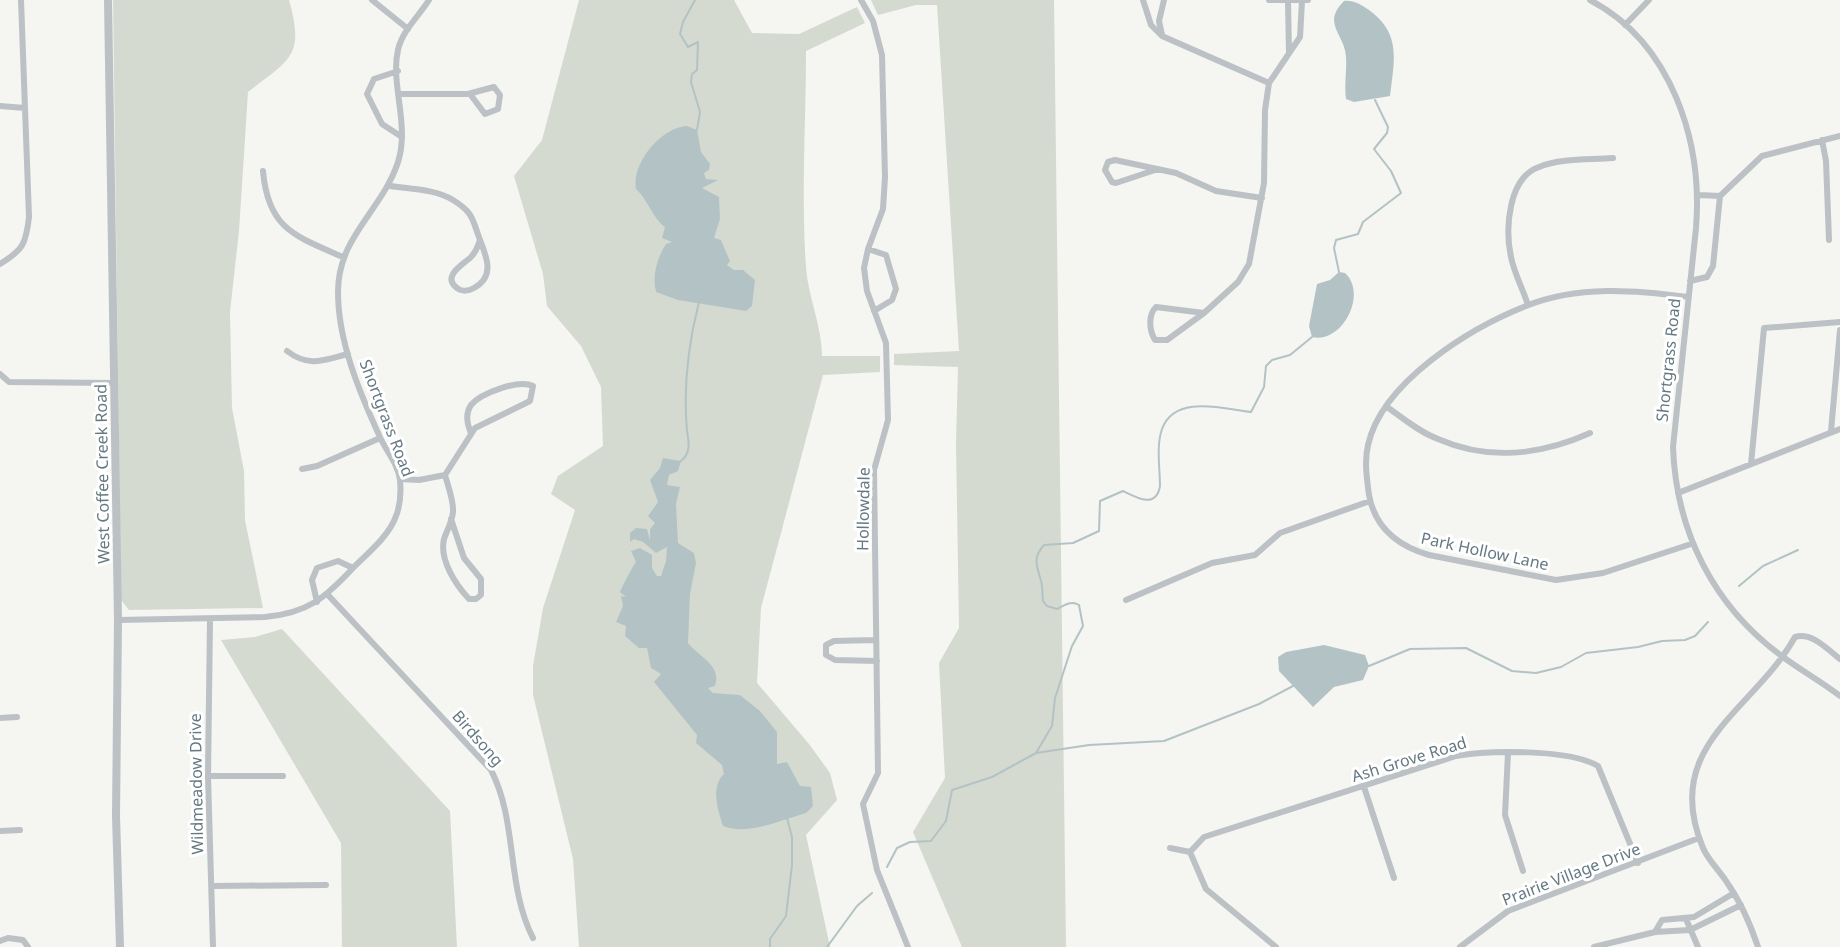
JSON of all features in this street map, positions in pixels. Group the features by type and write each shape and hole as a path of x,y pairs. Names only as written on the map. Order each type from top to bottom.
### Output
{"street":[{"path":"0,264 20,252 27,235 29,218 21,0"},
{"name":"West Coffee Creek Road","path":"108,0 118,620 116,816 120,947"},
{"path":"372,0 408,29"},
{"name":"Shortgrass Road","path":"118,620 210,620 286,615 328,595 388,531 396,516 400,479 380,438 348,354 338,294 343,257 359,226 390,186 399,160 402,137 398,50 408,29 429,0"},
{"name":"Hollowdale","path":"861,0 873,21 882,56 885,177 883,209 868,249 864,268 867,291 886,343 888,420 874,470 878,772 863,804 877,870 908,947"},
{"path":"1143,0 1151,25 1162,36 1269,83"},
{"path":"1162,36 1159,21 1164,0"},
{"path":"1204,312 1156,307 1150,315 1151,334 1155,340 1167,340 1204,312 1238,282 1250,264 1266,168 1264,110 1269,83 1300,38 1305,0 1269,0"},
{"name":"Shortgrass Road","path":"1590,0 1641,39 1678,99 1696,162 1699,195 1673,447 1678,493 1691,544 1732,611 1783,657 1840,696"},
{"path":"1625,25 1649,0"},
{"path":"1288,1 1289,53"},
{"path":"398,70 374,79 368,94 382,124 402,137"},
{"path":"399,94 470,94 489,88 497,89 500,95 498,109 485,114 470,94"},
{"path":"0,106 25,108"},
{"path":"1690,281 1707,277 1713,266 1720,196 1762,156 1840,136"},
{"path":"1822,140 1826,161 1829,240"},
{"path":"1528,305 1511,258 1511,209 1515,192 1526,173 1540,166 1613,158"},
{"path":"1158,169 1116,183 1112,182 1105,170 1108,162 1115,160 1158,169 1176,173 1216,190 1262,198"},
{"path":"263,171 265,196 272,212 302,239 343,257"},
{"path":"390,186 438,194 451,199 465,208 476,222 480,240 486,251 488,272 484,280 473,289 460,290 454,286 453,271 470,258 480,240"},
{"path":"1699,195 1720,196"},
{"path":"868,249 886,255 896,289 892,300 874,311"},
{"name":"Park Hollow Lane","path":"1688,297 1628,290 1567,295 1528,305 1475,329 1423,366 1387,407 1368,446 1366,464 1370,501 1384,530 1411,550 1532,577 1556,580 1603,573 1691,544"},
{"path":"1751,464 1764,328 1840,322"},
{"path":"1831,431 1840,330"},
{"path":"288,351 301,361 320,361 348,354"},
{"path":"0,374 9,382 114,383"},
{"path":"400,479 419,480 445,475 455,464 471,433 530,401 533,386 512,384 470,406 467,420 471,433"},
{"path":"1387,407 1438,440 1482,452 1510,454 1539,451 1559,447 1590,433"},
{"path":"1678,493 1840,429"},
{"path":"302,469 317,466 380,438"},
{"path":"445,475 454,511 444,542 444,552 452,575 461,590 470,599 476,599 481,595 481,579 464,558 452,519"},
{"path":"1126,600 1212,563 1256,555 1280,533 1370,501"},
{"path":"316,602 312,580 317,568 338,561 353,568"},
{"name":"Birdsong","path":"328,595 491,770 502,801 521,913 533,938"},
{"name":"Wildmeadow Drive","path":"210,620 208,776 213,947"},
{"path":"1758,947 1741,904 1704,851 1699,838 1692,802 1699,760 1714,733 1783,657 1795,637 1804,634 1840,659"},
{"path":"876,640 834,641 826,645 826,655 835,660 877,661"},
{"path":"0,718 17,717"},
{"name":"Ash Grove Road","path":"1190,852 1204,837 1456,756 1474,753 1508,753 1575,756 1598,766 1638,863"},
{"path":"1508,753 1505,814 1523,871"},
{"path":"208,776 283,776"},
{"path":"1364,787 1394,878"},
{"path":"0,831 20,830"},
{"name":"Prairie Village Drive","path":"1460,947 1508,911 1699,838"},
{"path":"1170,848 1190,852 1206,889 1276,947"},
{"path":"212,886 326,885"},
{"path":"1655,932 1662,920 1686,919 1734,893"},
{"path":"1594,947 1655,932 1690,930 1741,904"},
{"path":"1702,912 1708,922"},
{"path":"1686,919 1698,947"},
{"path":"0,941 8,938 23,940 28,947"}],"shaded area":[{"path":"113,0 289,0 294,19 294,45 290,55 274,72 248,92 239,231 230,312 232,408 244,471 245,520 263,608 129,610 121,600"},
{"path":"579,0 734,0 752,33 799,34 857,7 865,23 806,51 804,187 806,267 820,334 822,356 880,356 880,372 823,375 761,608 757,683 809,744 830,773 837,800 806,835 830,947 579,947 573,859 533,695 533,666 543,608 575,510 551,494 558,476 603,446 601,387 581,346 547,306 543,274 514,176 542,140"},
{"path":"871,0 1054,0 1066,947 962,947 913,832 945,778 939,663 959,628 956,443 958,367 894,365 894,354 959,351 937,5 916,5 878,15"},
{"path":"1344,1 1354,2 1369,10 1387,29 1394,60 1390,96 1354,102 1346,99 1345,49 1334,23 1337,9"},
{"path":"687,126 697,130 701,152 710,164 709,170 704,173 706,179 718,180 702,188 719,197 720,219 714,238 721,240 730,261 727,265 734,270 743,270 755,280 752,306 746,311 678,300 656,292 655,273 658,261 666,244 672,242 662,238 665,227 636,189 636,179 638,169 650,148 667,133"},
{"path":"1339,272 1345,273 1351,282 1354,293 1353,304 1342,325 1333,333 1323,337 1312,337 1309,326 1317,284 1330,280"},
{"path":"663,458 681,461 678,471 669,475 667,485 680,487 676,504 678,543 694,553 696,563 690,594 688,643 715,672 715,686 708,688 713,693 740,695 760,711 777,732 777,764 787,762 800,786 811,787 813,806 806,813 754,828 733,829 723,826 717,806 716,792 717,785 724,774 722,765 696,743 697,735 654,682 661,674 651,668 647,648 639,648 625,636 626,626 616,622 623,606 621,596 626,597 620,592 636,562 631,551 640,548 652,555 652,568 657,576 661,576 666,561 667,547 656,553 643,542 634,539 630,542 630,533 636,528 647,529 650,540 650,529 655,523 648,516 658,502 650,480 660,468"},
{"path":"282,629 450,811 457,947 342,947 341,843 221,640 255,637"},
{"path":"1324,645 1365,655 1369,666 1363,680 1334,687 1313,707 1279,671 1278,657 1286,652"}],"waterway":[{"path":"695,0 683,22 680,34 688,47 698,42 697,70 692,74 691,82 700,112 697,130"},
{"path":"1339,272 1334,248 1336,240 1358,234 1363,222 1401,193 1391,171 1374,149 1387,133 1388,127 1375,100"},
{"path":"681,461 688,448 686,382 689,350 699,302"},
{"path":"1036,753 1052,726 1055,698 1072,646 1083,626 1079,605 1071,603 1057,609 1047,606 1043,601 1042,583 1036,562 1040,550 1044,545 1073,543 1099,531 1100,501 1123,491 1145,500 1154,497 1160,486 1160,436 1168,418 1177,411 1201,406 1251,412 1264,387 1266,366 1272,360 1290,355 1312,337"},
{"path":"1739,586 1763,566 1798,550"},
{"path":"1369,666 1410,649 1466,648 1512,671 1536,673 1561,667 1586,653 1638,647 1662,641 1685,640 1695,636 1708,622"},
{"path":"887,867 897,848 910,842 931,841 946,821 952,790 992,777 1036,753 1089,745 1164,741 1259,704 1293,686"},
{"path":"770,947 770,939 786,916 792,865 792,837 787,818"},
{"path":"827,947 857,906 872,893"}]}
